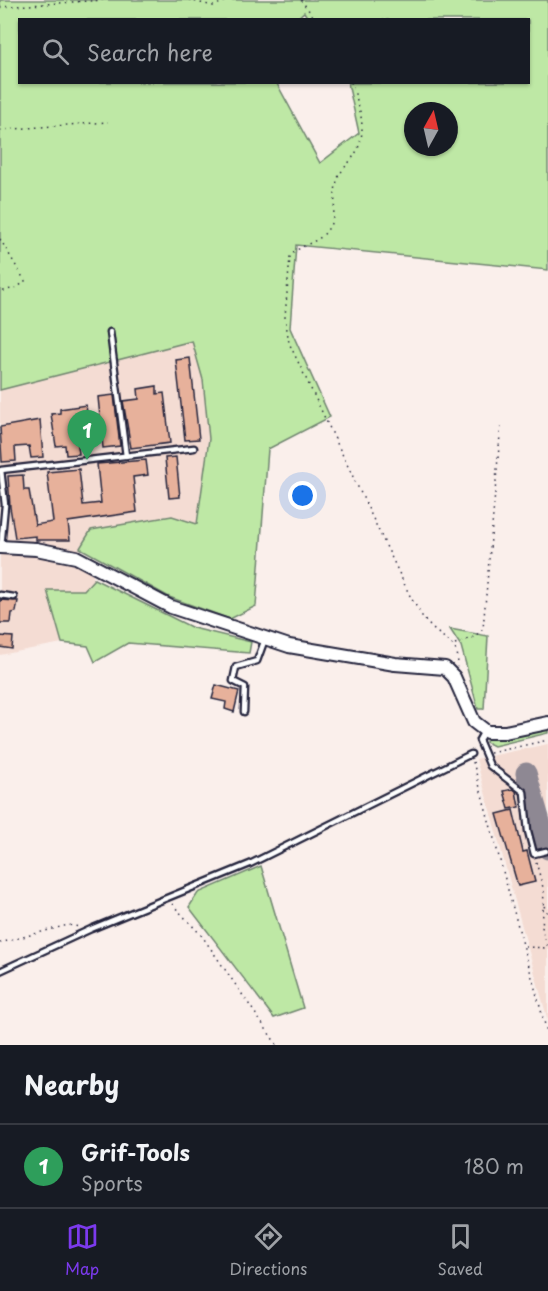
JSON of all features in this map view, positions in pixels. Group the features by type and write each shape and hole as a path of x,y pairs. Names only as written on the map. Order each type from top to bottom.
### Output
{"main road":[{"path":"0,547 58,552 76,557 171,607 290,646 386,663 437,666 454,677 474,722 484,730 497,733 548,723"}],"lane":[{"path":"110,332 126,456"},
{"path":"0,547 5,505 1,470 194,448"},
{"path":"0,595 14,597"},
{"path":"244,712 245,687 232,681 236,668 257,662 265,639"},
{"path":"484,730 479,740 490,766 524,792 528,831 534,854 546,851"},
{"path":"0,971 92,929 250,864 471,754"}],"path":[{"path":"0,7 103,0"},
{"path":"189,0 213,6 229,0"},
{"path":"301,0 314,18"},
{"path":"352,84 359,106 363,133 356,152 337,180 334,216 329,227 324,235 300,248 290,257 286,327 289,343 308,386 411,598 430,627 455,645 458,663 454,677"},
{"path":"0,130 108,122"},
{"path":"0,239 25,281 18,287 0,292"},
{"path":"455,645 474,637 483,629 501,424"},
{"path":"483,753 548,740"},
{"path":"471,754 548,1036"},
{"path":"524,947 548,948 542,930 544,891 534,854"},
{"path":"167,898 202,936 277,1045"},
{"path":"543,905 548,914"},
{"path":"0,943 68,925 92,929"}],"shaded area":[{"path":"192,341 203,380 209,439 197,524 91,530 80,548 94,579 84,590 47,591 62,643 0,655 0,390"},
{"path":"548,744 548,1021 476,759"}],"green space":[{"path":"0,0 548,0 548,270 296,245 290,328 330,417 268,449 256,606 230,619 169,597 80,548 91,530 172,516 197,524 209,439 203,380 192,341 0,390","holes":["304,12 308,18 530,18 530,84 348,84 359,133 320,163 277,84 18,84 18,18 297,18"]},
{"path":"94,579 193,628 251,642 249,653 128,643 95,662 88,646 62,643 47,590 84,590"},
{"path":"450,629 488,636 484,709 478,709 461,646"},
{"path":"548,727 548,733 494,746 486,742 487,737"},
{"path":"261,866 303,1008 274,1018 189,907 198,893"}],"building":[{"path":"190,358 199,439 185,440 176,360"},
{"path":"157,386 157,394 164,393 170,443 131,448 123,401 139,399 138,389"},
{"path":"114,395 120,446 103,448 98,397"},
{"path":"86,405 88,420 75,422 79,454 66,455 65,445 56,446 51,414 60,413 60,409"},
{"path":"40,420 43,457 31,458 29,446 15,447 16,461 2,462 0,427"},
{"path":"176,457 180,497 169,498 165,458"},
{"path":"146,460 148,475 133,477 137,512 68,522 70,540 36,540 36,536 15,538 8,476 23,475 24,490 29,490 35,525 53,522 47,472 79,469 83,505 101,503 97,464"},
{"path":"0,600 18,601 16,612 12,613 11,623 0,623"},
{"path":"0,636 13,637 12,649 0,647"},
{"path":"216,685 239,691 234,712 225,709 226,702 212,699"},
{"path":"513,789 516,791 519,807 509,809 504,791"},
{"path":"513,810 523,852 527,851 535,882 518,886 497,814"}],"taxiway":[{"path":"526,773 548,849"}],"place":[{"name":"Grif-Tools","path":"87,460"}]}
